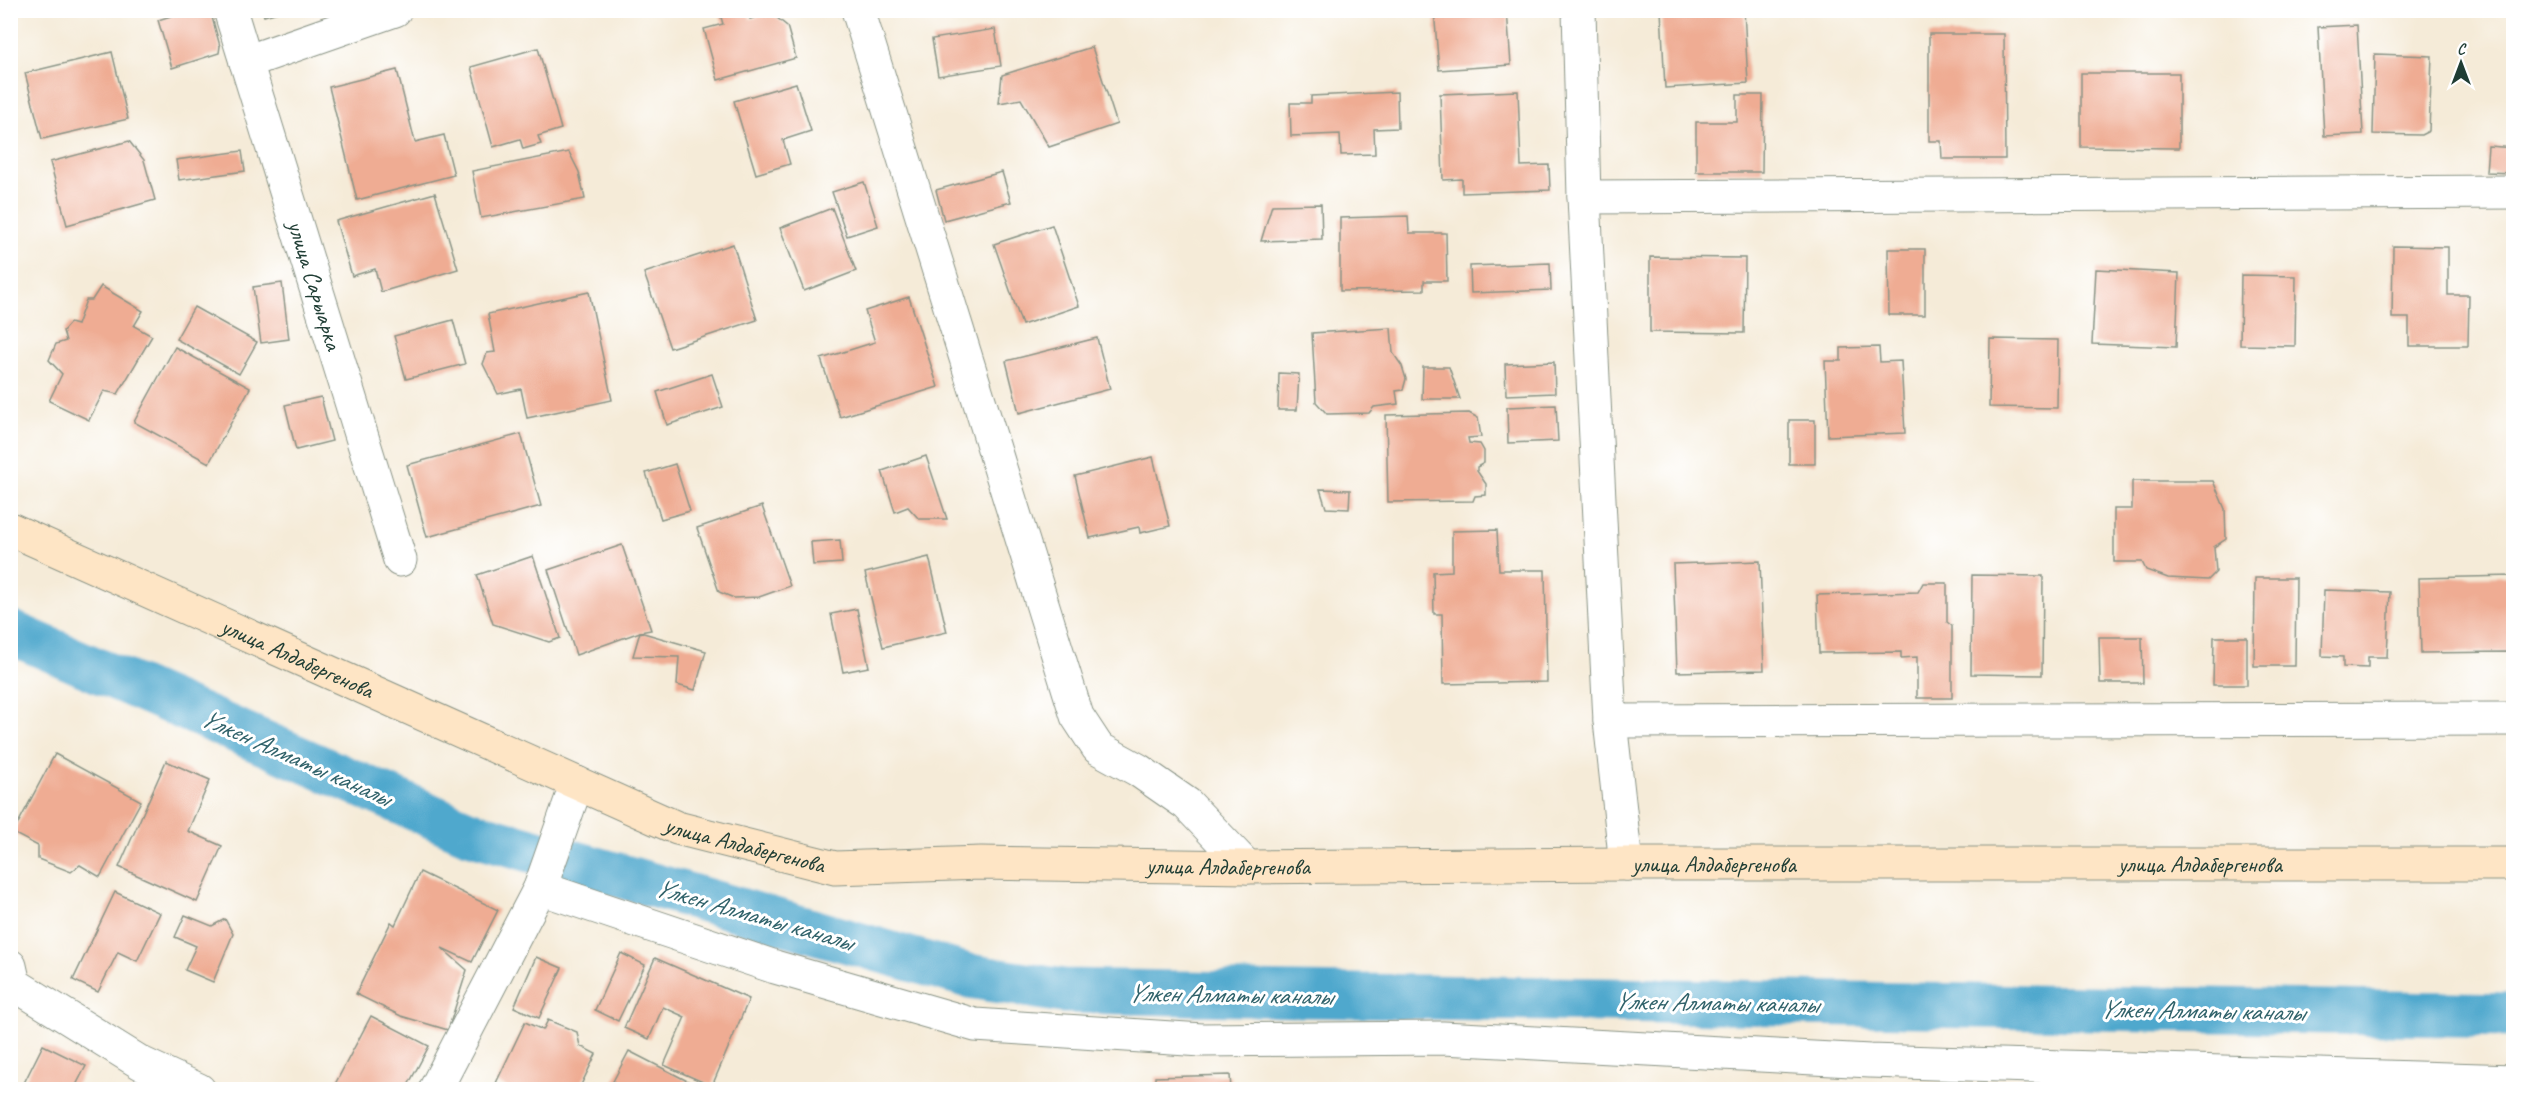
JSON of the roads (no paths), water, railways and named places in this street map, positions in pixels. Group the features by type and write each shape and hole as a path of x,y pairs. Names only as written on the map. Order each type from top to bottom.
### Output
{"main road":[{"name":"улица Алдабергенова","path":"10,529 677,828 835,868 981,863 1247,867 1626,864 2514,864"}],"street":[{"name":"улица Сарыарка","path":"230,10 400,560"},
{"path":"246,62 395,10"},
{"path":"858,10 1077,716 1098,748 1138,770 1187,804 1247,867"},
{"path":"1579,10 1584,197 1610,721 1626,864"},
{"path":"1584,197 2514,192"},
{"path":"1610,721 2514,718"},
{"path":"435,1089 540,888 577,783"},
{"path":"540,888 774,967 975,1025 1202,1040 1443,1038 1870,1061 2514,1081"},
{"path":"10,966 14,984 141,1063 199,1089"}],"waterway":[{"name":"Үлкен Алматы каналы","path":"10,632 468,832 969,976 1063,991 2514,1015"}]}
